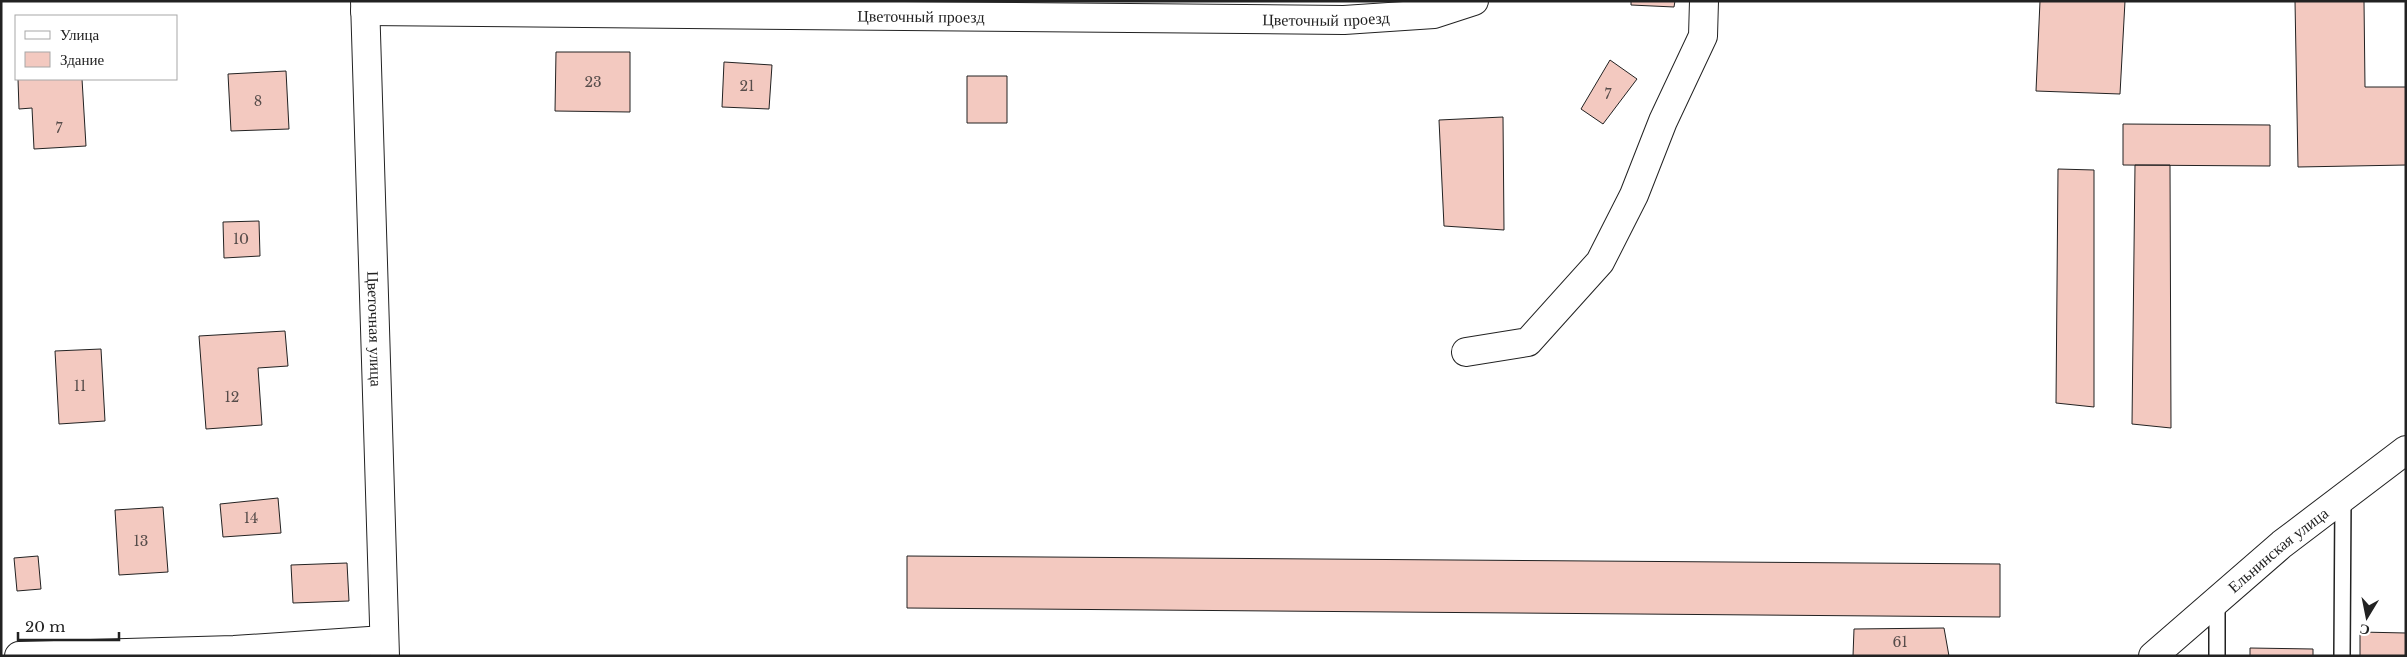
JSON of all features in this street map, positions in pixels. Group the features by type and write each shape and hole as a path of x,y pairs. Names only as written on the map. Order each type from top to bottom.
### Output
{"street":[{"name":"Цветочный проезд","path":"365,6 1344,20 1434,14 1474,1"},
{"path":"1466,352 1528,342 1600,262 1634,195 1662,121 1703,36 1704,1"},
{"name":"Цветочная улица","path":"365,6 384,648"},
{"name":"Ельнинская улица","path":"2153,656 2282,544 2406,450"},
{"path":"19,656 384,648"}],"lane":[{"path":"2342,656 2343,498"},
{"path":"2216,600 2216,656"}],"building":[{"path":"1631,1 1675,1 1674,7 1631,5"},
{"path":"2040,1 2125,1 2120,94 2036,91"},
{"path":"2295,1 2364,1 2365,87 2406,87 2406,165 2298,167"},
{"path":"556,52 630,52 630,112 555,111"},
{"path":"1610,60 1637,79 1603,124 1581,109"},
{"path":"724,62 772,65 769,109 722,107"},
{"path":"286,71 289,129 231,131 228,74"},
{"path":"967,76 1007,76 1007,123 967,123"},
{"path":"18,80 82,80 86,146 34,149 32,108 19,109"},
{"path":"1503,117 1504,230 1444,226 1439,120"},
{"path":"2123,124 2270,125 2270,166 2123,165"},
{"path":"2135,165 2170,165 2171,428 2132,424"},
{"path":"2058,169 2094,170 2094,407 2056,403"},
{"path":"259,221 260,256 224,258 223,222"},
{"path":"285,331 288,366 258,368 262,425 206,429 199,336"},
{"path":"101,349 105,421 59,424 55,351"},
{"path":"278,498 281,533 223,537 220,504"},
{"path":"163,507 168,572 119,575 115,510"},
{"path":"38,556 41,589 17,591 14,558"},
{"path":"907,556 2000,564 2000,617 907,608"},
{"path":"347,563 349,601 293,603 291,565"},
{"path":"1944,628 1949,656 1853,656 1854,629"},
{"path":"2360,632 2406,633 2406,656 2360,656"},
{"path":"2250,648 2313,649 2313,656 2250,656"}]}
